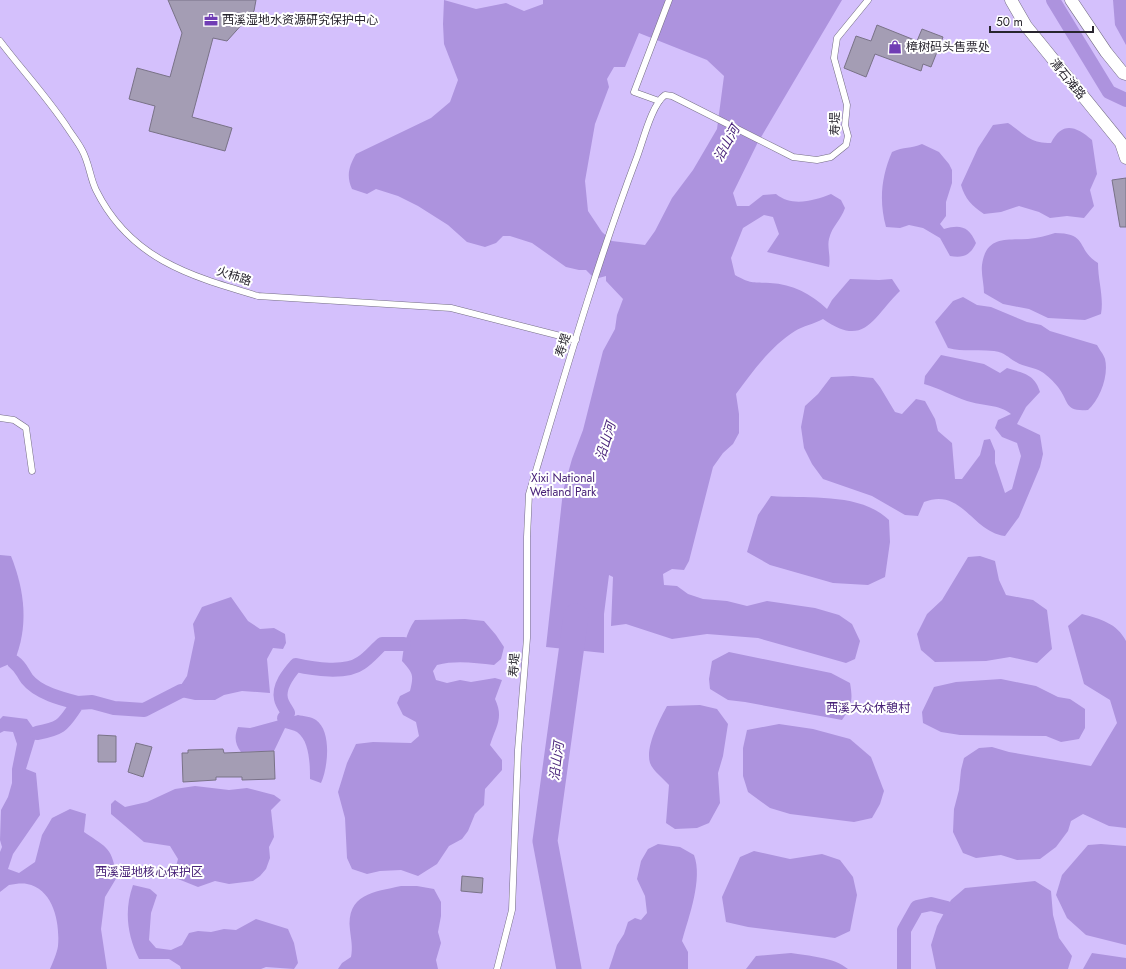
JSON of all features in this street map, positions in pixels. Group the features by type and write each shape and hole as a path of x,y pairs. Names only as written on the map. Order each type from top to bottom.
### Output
{"street":[{"name":"清石滩路","path":"1011,0 1026,26 1121,143 1126,158"},
{"path":"1071,0 1106,52 1123,73 1126,74"}],"lane":[{"path":"659,101 634,92 669,0"},
{"name":"寿堤","path":"497,969 512,910 518,750 527,638 527,537 529,494 608,235 659,101 665,95 695,108 793,157 817,160 831,157 846,145 848,136 845,125 847,105 834,58 837,38 868,0"},
{"name":"火柿路","path":"0,41 54,108 83,150 96,189 115,222 137,245 167,263 228,287 258,296 451,308 576,340"},
{"path":"0,418 14,420 26,428 32,471"}],"green space":[{"name":"Xixi National Wetland Park","path":"0,0 1126,0 1126,969 0,969"}],"water":[{"path":"444,0 476,9 506,3 524,11 543,4 543,0 842,0 757,144 733,193 737,206 749,206 763,195 776,194 782,198 796,202 810,201 831,194 841,200 845,208 832,230 829,239 829,267 767,252 779,234 773,217 764,215 743,228 731,258 735,275 740,278 752,282 786,285 808,294 827,309 832,300 850,279 892,279 900,291 867,326 859,330 849,331 837,327 823,319 798,329 786,337 755,368 736,394 739,414 739,433 733,444 723,453 713,467 689,561 684,570 672,569 663,574 664,585 677,586 688,594 703,599 727,601 747,606 767,601 815,608 839,615 852,624 860,641 855,659 846,663 758,638 707,634 672,639 626,624 611,626 613,577 609,575 604,614 604,653 546,647 563,491 572,459 583,430 603,351 615,329 617,315 623,299 606,281 606,276 595,279 586,270 566,267 532,243 510,236 503,236 496,243 485,247 467,242 448,225 418,206 398,196 376,189 367,194 352,189 349,180 349,171 356,154 431,118 450,102 458,80 444,44","holes":["639,33 707,60 724,76 717,129 693,170 672,198 655,231 645,245 612,241 602,232 588,211 585,181 595,124 609,87 607,79 614,67 625,67"]},
{"path":"1113,0 1126,0 1126,45 1115,25"},
{"path":"1008,123 1032,140 1044,143 1051,143 1060,131 1070,128 1080,131 1092,140 1097,174 1090,190 1094,206 1084,218 1067,216 1050,218 1039,212 1019,206 1001,212 984,214 970,202 961,185 978,148 993,125"},
{"path":"922,144 939,152 952,170 952,183 946,202 946,216 940,224 944,229 960,227 964,228 970,233 976,243 971,251 966,255 959,257 950,256 940,238 923,228 909,225 900,228 886,227 882,208 882,190 888,161 892,152"},
{"path":"1055,233 1066,234 1078,239 1091,258 1098,263 1102,301 1101,314 1085,320 1048,318 1029,309 1003,304 984,293 982,265 984,256 992,244 1004,240 1032,239"},
{"path":"963,297 977,305 991,307 1027,322 1041,325 1050,331 1097,345 1105,359 1106,373 1100,394 1088,410 1080,410 1071,407 1058,387 1046,375 1039,370 1019,364 1006,355 988,350 959,350 948,348 935,322 953,301"},
{"path":"941,355 984,364 1000,373 1007,368 1023,373 1032,378 1038,386 1040,392 1026,407 1017,424 1040,435 1043,454 1040,467 1019,517 1005,536 994,533 984,527 958,505 948,500 937,499 924,502 918,516 905,515 872,496 823,479 812,464 804,448 801,427 805,406 818,394 831,377 853,376 873,378 895,412 902,414 916,399 925,401 935,419 938,431 952,443 955,479 962,479 980,455 984,440 990,439 995,451 995,463 1005,493 1012,489 1021,456 1017,443 1002,437 995,428 998,420 1011,414 1001,408 973,403 924,384 925,376"},
{"path":"771,496 849,501 864,505 877,511 889,520 890,542 885,577 868,585 833,583 770,565 747,552 758,515"},
{"path":"0,555 11,556 16,569 22,596 23,622 22,636 14,662 0,668"},
{"path":"980,556 995,561 999,580 1006,595 1033,600 1047,610 1052,649 1037,663 1010,657 986,661 935,662 921,650 917,634 927,614 942,600 968,557"},
{"path":"231,597 248,621 260,629 274,628 285,634 286,643 283,649 273,648 267,659 270,693 242,691 224,695 215,700 195,700 181,697 181,685 187,676 195,638 193,624 202,607"},
{"path":"1082,614 1101,620 1113,626 1126,641 1126,828 1109,826 1083,814 1071,821 1068,831 1056,847 1040,859 1017,860 1001,855 976,858 963,853 953,832 954,809 959,790 964,758 979,748 992,747 1009,752 1091,766 1117,723 1110,700 1084,684 1068,626"},
{"path":"465,619 484,621 504,647 501,659 494,665 466,662 444,663 437,665 433,671 436,680 447,683 460,680 471,682 495,678 502,680 495,699 498,706 499,717 490,745 502,760 502,770 485,789 484,805 475,814 468,831 462,839 449,846 437,864 418,876 401,870 380,871 367,874 352,869 347,858 345,818 338,792 347,763 356,744 373,742 411,743 419,736 416,722 403,715 397,703 400,696 410,691 412,681 412,674 402,661 407,634 415,620"},
{"path":"729,652 831,673 850,683 851,703 848,711 842,720 728,700 710,689 709,679 712,661"},
{"path":"1001,679 1036,686 1058,697 1070,699 1085,709 1085,728 1079,739 1061,742 1046,736 960,735 941,732 923,723 922,712 934,687 956,682"},
{"path":"700,705 717,709 728,724 723,756 718,773 720,803 709,823 697,828 675,829 666,823 669,785 651,766 649,756 651,741 667,706"},
{"path":"298,715 310,717 316,720 325,732 327,759 321,783 310,779 307,747 305,741 296,731 285,728 274,751 241,752 237,746 236,734 238,727 250,728"},
{"path":"3,716 27,719 37,733 26,769 36,773 40,815 13,854 8,869 19,873 35,862 42,835 52,818 70,809 86,814 84,832 104,846 111,854 117,877 105,897 101,929 107,969 50,969 57,952 58,928 49,900 44,893 36,887 27,884 9,885 0,892 0,852 2,847 0,840 1,810 8,797 12,783 12,769 17,744 13,732 4,731 0,733 0,719"},
{"path":"779,724 813,729 850,739 871,757 884,791 880,804 872,818 854,822 790,814 770,808 748,792 743,776 743,748 747,730"},
{"path":"195,786 229,790 247,788 274,795 281,800 271,810 274,837 269,847 270,858 266,869 253,881 229,884 215,881 198,887 173,877 178,859 170,846 144,842 111,814 111,804 115,800 125,807 147,802 175,789"},
{"path":"658,844 680,847 694,855 697,875 696,886 682,941 688,952 688,969 609,969 617,945 624,934 628,922 635,918 641,920 647,913 645,896 637,879 641,861 648,849"},
{"path":"1101,844 1126,846 1126,945 1086,935 1067,918 1056,895 1062,875 1088,845"},
{"path":"754,851 790,859 822,854 840,860 853,877 857,895 850,931 835,938 748,927 726,922 722,897 740,857"},
{"path":"1035,881 1051,891 1053,915 1059,938 1072,956 1068,969 936,969 931,945 937,926 951,900 965,888"},
{"path":"133,885 150,889 157,895 151,913 149,940 156,948 171,950 182,945 189,933 198,931 211,932 224,929 236,930 256,919 288,929 294,943 298,963 294,969 266,967 261,969 181,969 180,966 169,959 139,959 129,932 128,922 128,904"},
{"path":"401,886 417,886 434,889 441,902 441,916 438,932 441,943 436,960 438,969 338,969 342,963 351,957 352,947 350,918 352,909 357,902 372,893"},
{"path":"791,953 828,959 848,969 746,969 756,956"},
{"path":"1092,953 1126,958 1126,969 1083,969"}],"building":[{"path":"168,0 256,0 254,11 227,41 213,38 192,117 232,128 225,151 149,131 155,106 129,99 137,68 170,77 182,33"},
{"name":"樟树码头售票处","path":"877,25 917,41 922,29 943,37 931,67 923,64 921,71 875,54 866,77 844,68 856,36 871,41"},
{"path":"1126,178 1126,227 1120,227 1112,180"},
{"path":"98,735 116,736 116,762 98,762"},
{"path":"136,743 152,747 143,777 128,772"},
{"path":"223,749 224,753 274,751 275,779 242,780 242,777 216,777 216,780 183,782 182,753 188,753 188,750"},
{"path":"462,876 483,878 482,893 461,891"}],"waterway":[{"path":"1053,0 1109,92 1126,100"},
{"name":"沿山河","path":"569,969 545,841 576,616"},
{"path":"284,718 288,713 283,705 280,694 281,689 285,680 296,665 329,670 347,669 364,661 382,644 404,644"},
{"path":"14,662 27,679 37,688 51,695 78,703"},
{"path":"37,733 58,727 66,720 78,703 92,702 114,708 144,710 181,691"},
{"path":"904,969 904,930 917,907 931,904 947,908"}],"place":[{"name":"西溪湿地水资源研究保护中心","path":"211,20"},
{"name":"樟树码头售票处","path":"895,47"}],"park label":[{"name":"西溪大众休憩村","path":"868,708"},
{"name":"西溪湿地核心保护区","path":"149,872"}]}
